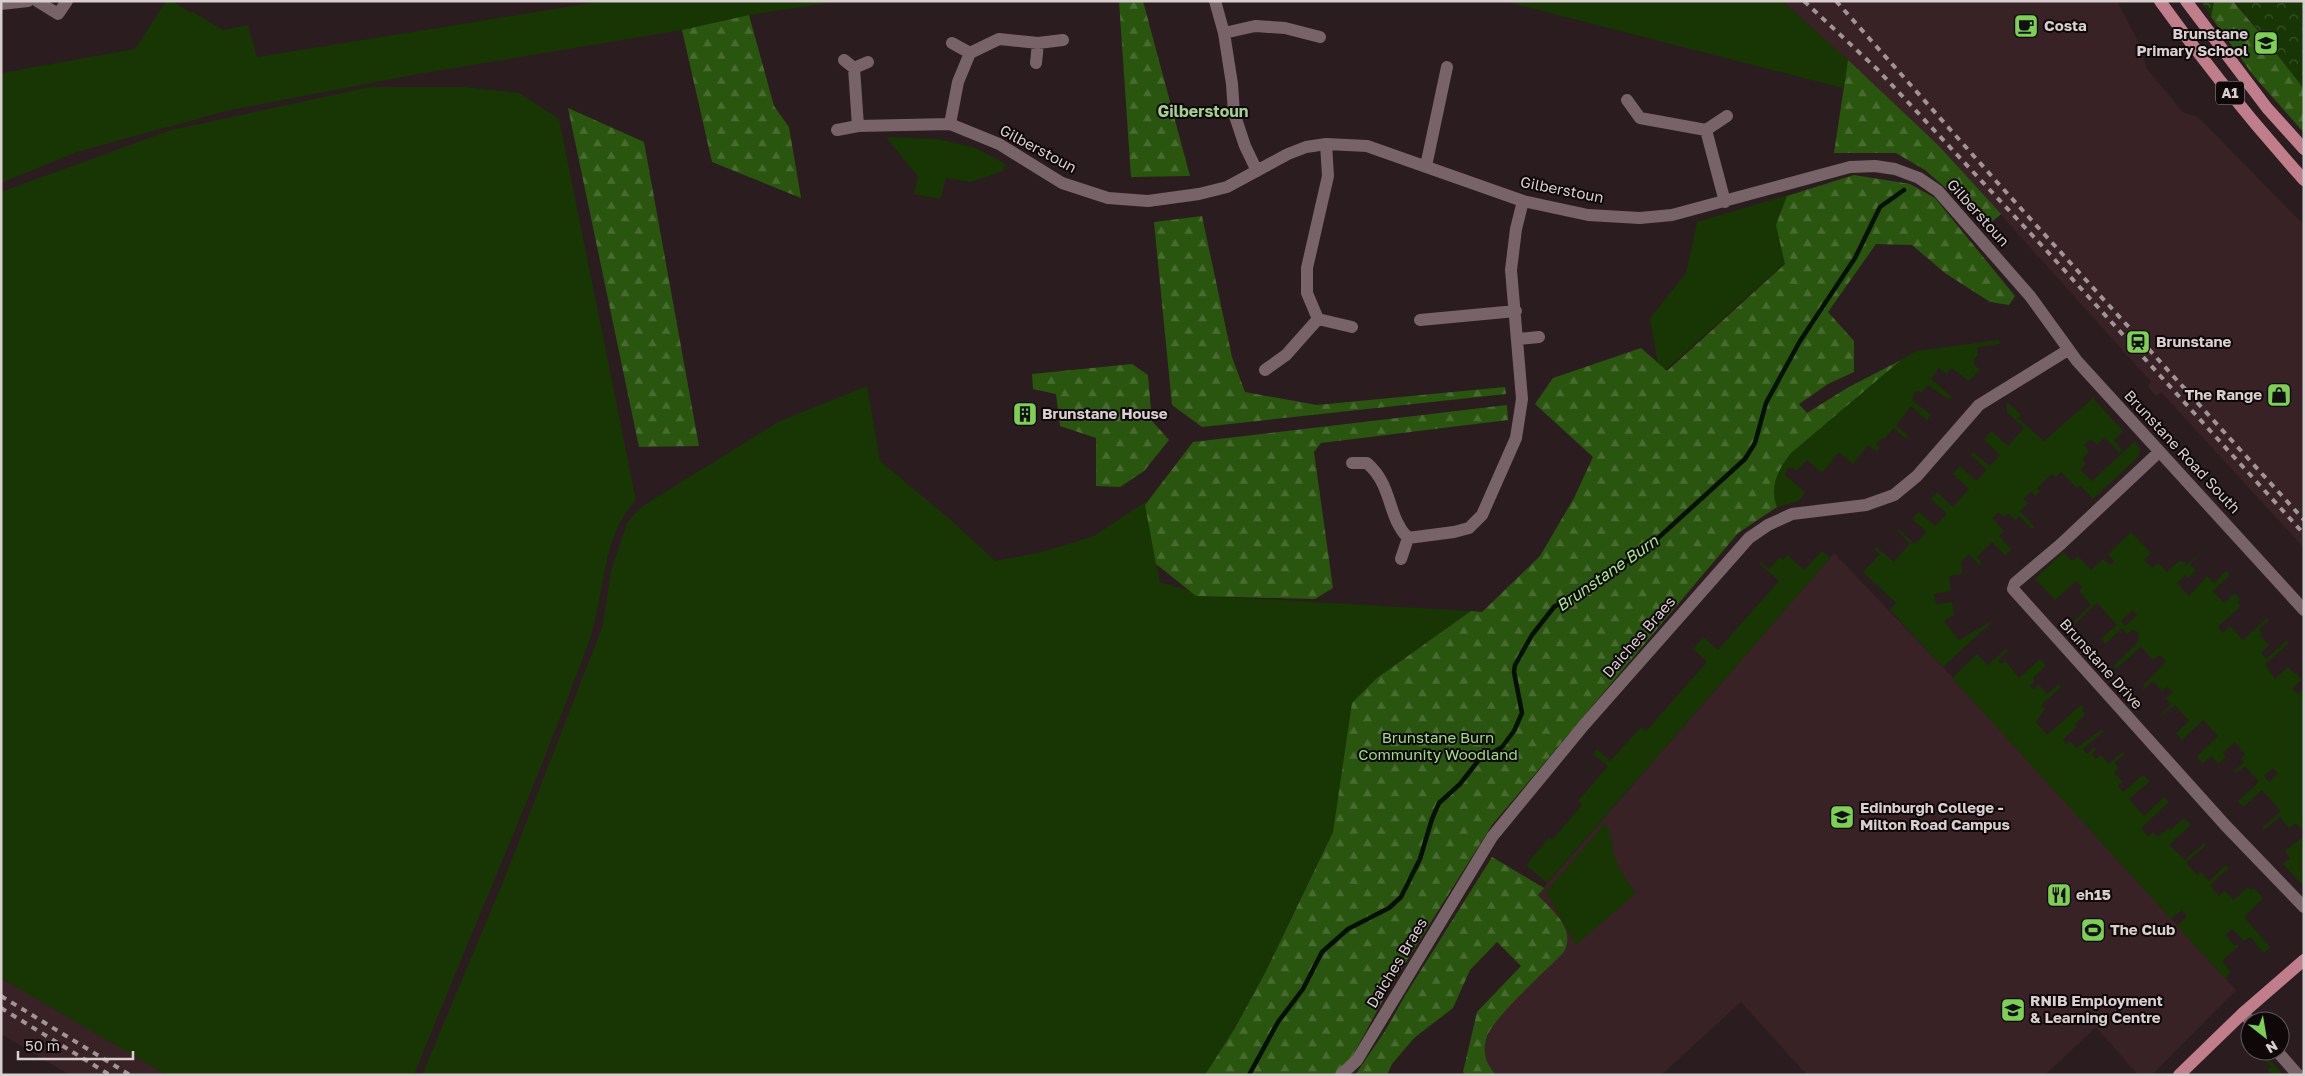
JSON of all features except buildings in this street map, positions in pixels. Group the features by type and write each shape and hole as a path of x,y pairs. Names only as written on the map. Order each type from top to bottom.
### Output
{"main road":[{"name":"A1","path":"2160,1 2213,72 2304,180"},
{"name":"A1","path":"2186,1 2266,108 2304,150"},
{"path":"2252,1011 2304,960"},
{"path":"2179,1075 2240,1022"}],"street":[{"path":"1,4 28,1"},
{"path":"37,1 58,14 67,1"},
{"path":"1215,1 1224,33 1232,84 1234,113 1245,146 1257,170"},
{"path":"1224,33 1255,26 1285,28 1320,37"},
{"path":"950,124 958,82 970,53 999,40 1038,43 1063,40"},
{"path":"952,43 970,53"},
{"path":"1036,63 1038,43"},
{"path":"844,60 854,68 858,126"},
{"path":"854,68 868,62"},
{"path":"1426,166 1447,67"},
{"path":"1627,100 1640,118 1706,130 1727,116"},
{"name":"Gilberstoun","path":"837,130 858,126 950,124 999,144 1062,182 1108,198 1148,201 1199,194 1227,186 1288,154 1306,147 1326,144 1367,146 1523,201 1588,214 1640,218 1672,215 1850,167 1875,166 1895,169 1919,178 1938,191 2030,296 2042,313"},
{"path":"1706,130 1725,202"},
{"path":"1318,319 1307,293 1307,268 1328,176 1326,144"},
{"path":"1408,538 1454,532 1469,528 1482,515 1516,438 1522,399 1511,270 1516,230 1523,201"},
{"path":"1420,320 1516,311"},
{"name":"Brunstane Road South","path":"2042,313 2068,350 2304,610"},
{"path":"1318,319 1352,327"},
{"path":"1265,370 1286,355 1318,319"},
{"path":"1518,339 1539,337"},
{"name":"Daiches Braes","path":"1341,1075 1357,1060 1492,837 1572,739 1749,538 1768,525 1792,514 1866,506 1894,495 1917,476 1979,405 2068,350"},
{"name":"Brunstane Drive","path":"2159,452 2061,544 2015,583 2013,589 2220,819 2304,907"},
{"path":"1352,463 1366,462 1377,472 1390,499 1398,528 1408,538"},
{"path":"1401,559 1408,538"},
{"path":"2286,1061 2298,1074 2304,1069"}],"shaded area":[{"path":"1782,1 2117,1 2137,39 2147,69 2183,112 2198,117 2304,225 2304,548 2161,392 2156,396 2148,386 2151,382 1939,146"},
{"name":"Edinburgh College - Milton Road Campus","path":"1834,553 1943,667 2236,990 2152,1075 2138,1075 2096,1027 2045,1075 1807,1075 1741,1002 1661,1075 1466,1075 1477,1012 1564,925 1538,894"},
{"path":"1,978 167,1075 70,1075 1,1034"}],"green space":[{"path":"166,1 172,1 223,30 248,25 257,57 604,1 842,1 749,15 682,30 418,74 226,111 77,152 1,183 1,73 135,49"},
{"path":"1119,1 1143,1 1190,176 1131,177"},
{"path":"1503,1 1782,1 1848,60 1843,88"},
{"path":"2201,1 2213,1 2211,17"},
{"path":"2214,1 2233,1 2304,86 2304,133 2253,75 2211,17"},
{"path":"2235,1 2304,1 2304,89"},
{"path":"749,15 774,106 789,127 801,198 712,162 682,30"},
{"path":"1848,60 1939,146 2001,214 1988,225 1925,170 1896,153 1834,153"},
{"path":"370,87 466,87 519,93 559,119 636,500 624,515 616,531 605,567 589,641 569,696 414,1075 167,1075 1,978 1,192 171,130"},
{"path":"568,108 644,142 699,446 639,447"},
{"path":"886,137 937,139 973,147 1006,164 1003,171 971,182 946,178 941,199 914,194 918,177"},
{"name":"Brunstane Burn Community Woodland","path":"1854,175 1910,184 1935,198 2015,296 2009,305 1990,302 1945,273 1912,245 1876,244 1828,312 1854,341 1854,372 1828,384 1799,404 1807,413 1847,388 1901,360 1791,453 1782,465 1774,485 1777,507 1738,533 1492,825 1389,989 1352,1057 1334,1075 1205,1075 1235,1028 1266,971 1333,832 1352,703 1377,678 1471,611 1482,612 1540,556 1574,498 1593,457 1535,404 1553,378 1641,348 1667,371 1785,264 1776,225 1787,196"},
{"path":"1788,195 1777,224 1785,263 1660,375 1650,318 1686,273 1697,222"},
{"path":"1202,216 1232,357 1245,392 1317,405 1505,387 1506,394 1202,427 1172,405 1154,222"},
{"path":"1999,340 2000,344 1977,347 1978,355 1974,360 1974,365 1980,369 1969,381 1951,368 1947,374 1939,368 1931,379 1952,397 1949,400 1928,385 1921,393 1915,392 1912,400 1931,415 1927,420 1911,406 1896,426 1909,436 1906,439 1894,428 1884,439 1882,438 1876,444 1880,448 1877,452 1868,445 1853,464 1839,452 1822,473 1807,460 1797,471 1792,467 1788,468 1785,475 1805,492 1799,501 1777,507 1774,493 1775,479 1791,452 1807,436 1901,360 1916,351"},
{"path":"1132,364 1148,375 1152,421 1169,440 1144,471 1120,487 1096,486 1096,438 1060,426 1056,394 1033,389 1032,374"},
{"path":"867,386 880,461 952,521 995,561 1042,552 1094,536 1145,502 1160,582 1207,596 1471,611 1377,678 1353,703 1333,832 1266,971 1235,1028 1205,1075 422,1075 505,877 603,625 611,571 627,523 638,510 649,502 778,422"},
{"path":"2093,398 2123,431 2114,440 2122,450 2119,453 2105,437 2097,445 2091,439 2084,445 2089,452 2082,459 2086,464 2080,469 2092,481 2135,441 2140,449 2139,456 2093,499 2080,485 2077,488 2061,472 2055,477 2052,474 2037,488 2040,491 2036,496 2031,491 2023,499 2028,503 2020,511 2035,527 2032,529 2019,516 2015,520 2008,513 2004,517 1998,512 1992,518 2004,531 1999,536 2012,550 2005,555 1992,542 1977,557 1982,563 1979,565 1969,554 1961,562 1962,574 1949,576 1951,591 1934,594 1936,604 1952,602 1954,615 1944,621 1959,640 1995,619 1943,667 1890,610 1896,603 1863,572 1880,554 1874,549 1876,547 1894,562 1910,543 1897,531 1899,530 1915,544 1927,532 1912,519 1919,512 1935,526 1947,514 1931,499 1937,492 1953,507 1969,489 1953,474 1960,466 1976,481 1987,470 1971,455 1973,452 1990,466 2000,455 1984,440 1991,431 2008,446 2024,428 2007,412 2007,402 2021,414 2018,418 2044,441"},
{"path":"1507,405 1508,420 1321,443 1314,452 1333,588 1315,599 1196,596 1156,564 1145,505 1193,442"},
{"path":"2131,532 2151,553 2144,560 2152,568 2158,563 2167,572 2179,561 2185,562 2185,566 2206,549 2190,564 2196,571 2188,578 2185,575 2177,583 2189,596 2207,576 2214,583 2226,571 2230,575 2213,591 2224,603 2235,593 2240,599 2237,602 2241,606 2218,627 2223,633 2230,626 2243,640 2267,618 2269,620 2259,629 2262,633 2260,636 2269,645 2261,653 2266,659 2287,640 2289,643 2265,664 2275,679 2288,667 2295,674 2297,673 2301,680 2292,689 2298,694 2304,689 2304,832 2296,823 2289,828 2280,817 2264,830 2262,828 2281,811 2262,790 2243,807 2238,801 2259,782 2245,766 2236,773 2234,771 2244,763 2241,759 2245,754 2235,742 2223,753 2226,757 2218,764 2211,756 2202,764 2197,756 2218,736 2203,720 2182,740 2176,733 2189,721 2175,705 2159,717 2171,704 2166,698 2173,692 2167,687 2162,691 2153,681 2138,694 2144,687 2143,685 2166,662 2160,655 2153,660 2141,647 2116,669 2113,666 2136,644 2139,637 2138,632 2133,630 2127,634 2122,628 2105,644 2101,639 2117,625 2097,603 2076,623 2074,621 2091,605 2079,591 2082,587 2076,581 2055,600 2035,579 2063,552 2072,561 2078,556 2091,570 2103,559 2110,565 2114,561 2108,554","holes":["2133,610 2137,615 2125,626 2121,621","2273,768 2278,774 2269,782 2264,776"]},
{"path":"1822,551 1830,558 1547,883 1526,865 1549,838 1552,840 1582,805 1578,801 1608,766 1593,754 1597,749 1610,761 1641,727 1646,731 1707,662 1693,649 1703,637 1718,650 1779,581 1759,563 1761,562 1769,569 1780,557 1783,560 1787,555 1804,570"},
{"path":"2006,649 2008,651 1998,660 2002,664 2005,661 2019,678 2040,659 2046,666 2033,678 2035,681 2030,686 2033,689 2039,685 2047,694 2059,684 2061,687 2041,705 2045,709 2036,722 2047,735 2081,705 2084,708 2082,710 2085,715 2075,724 2077,727 2063,739 2065,744 2071,742 2076,748 2101,730 2103,732 2083,749 2087,754 2094,747 2096,749 2092,754 2096,759 2101,755 2109,764 2122,752 2124,754 2114,763 2119,768 2114,772 2123,782 2118,786 2123,792 2143,775 2150,781 2129,799 2144,816 2164,797 2169,802 2141,828 2148,837 2153,832 2158,837 2184,818 2191,825 2169,845 2185,860 2204,843 2206,845 2186,863 2197,875 2201,872 2209,881 2226,865 2229,868 2210,885 2219,896 2225,891 2234,900 2248,887 2251,890 2254,888 2263,898 2244,917 2270,947 2264,953 2250,937 2244,941 2232,929 2225,935 2235,946 2238,944 2239,946 2222,961 2231,972 2225,978 2177,926 2187,916 2182,910 2171,919 1952,678 1977,654 1988,665"},
{"path":"1605,823 1612,840 1617,863 1636,893 1576,945 1546,892"},
{"path":"2304,836 2304,887 2283,864 2290,858 2285,851"},
{"path":"1492,857 1544,888 1538,895 1556,914 1567,935 1564,952 1510,1005 1487,1036 1485,1057 1496,1075 1466,1075 1463,1072 1477,1012 1521,966 1497,942 1470,970 1453,1008 1414,1038 1392,1064 1387,1075 1355,1075 1385,1031"},
{"path":"2266,1061 2271,1061 2283,1075 2272,1075 2268,1070 2271,1067"}],"waterway":[{"name":"Brunstane Burn","path":"1249,1075 1278,1022 1303,989 1322,952 1348,929 1389,908 1401,897 1420,859 1439,803 1460,784 1478,761 1502,747 1514,731 1522,713 1514,672 1515,665 1532,635 1554,607 1646,549 1745,459 1755,443 1766,403 1800,341 1855,258 1880,207 1904,190"}],"railway":[{"path":"1804,1 1877,69 2046,250 2304,534"},
{"path":"1836,1 1996,181 2304,520"},
{"path":"1,996 130,1075"},
{"path":"1,1008 110,1075"}],"place":[{"name":"Costa","path":"2026,26"},
{"name":"Brunstane Primary School","path":"2266,43"},
{"name":"Brunstane","path":"2138,342"},
{"name":"The Range","path":"2279,395"},
{"name":"Brunstane House","path":"1025,414"},
{"name":"Edinburgh College - Milton Road Campus","path":"1842,817"},
{"name":"eh15","path":"2059,895"},
{"name":"The Club","path":"2093,930"},
{"name":"RNIB Employment & Learning Centre","path":"2013,1010"}],"district":[{"name":"Gilberstoun","path":"1203,111"}]}
